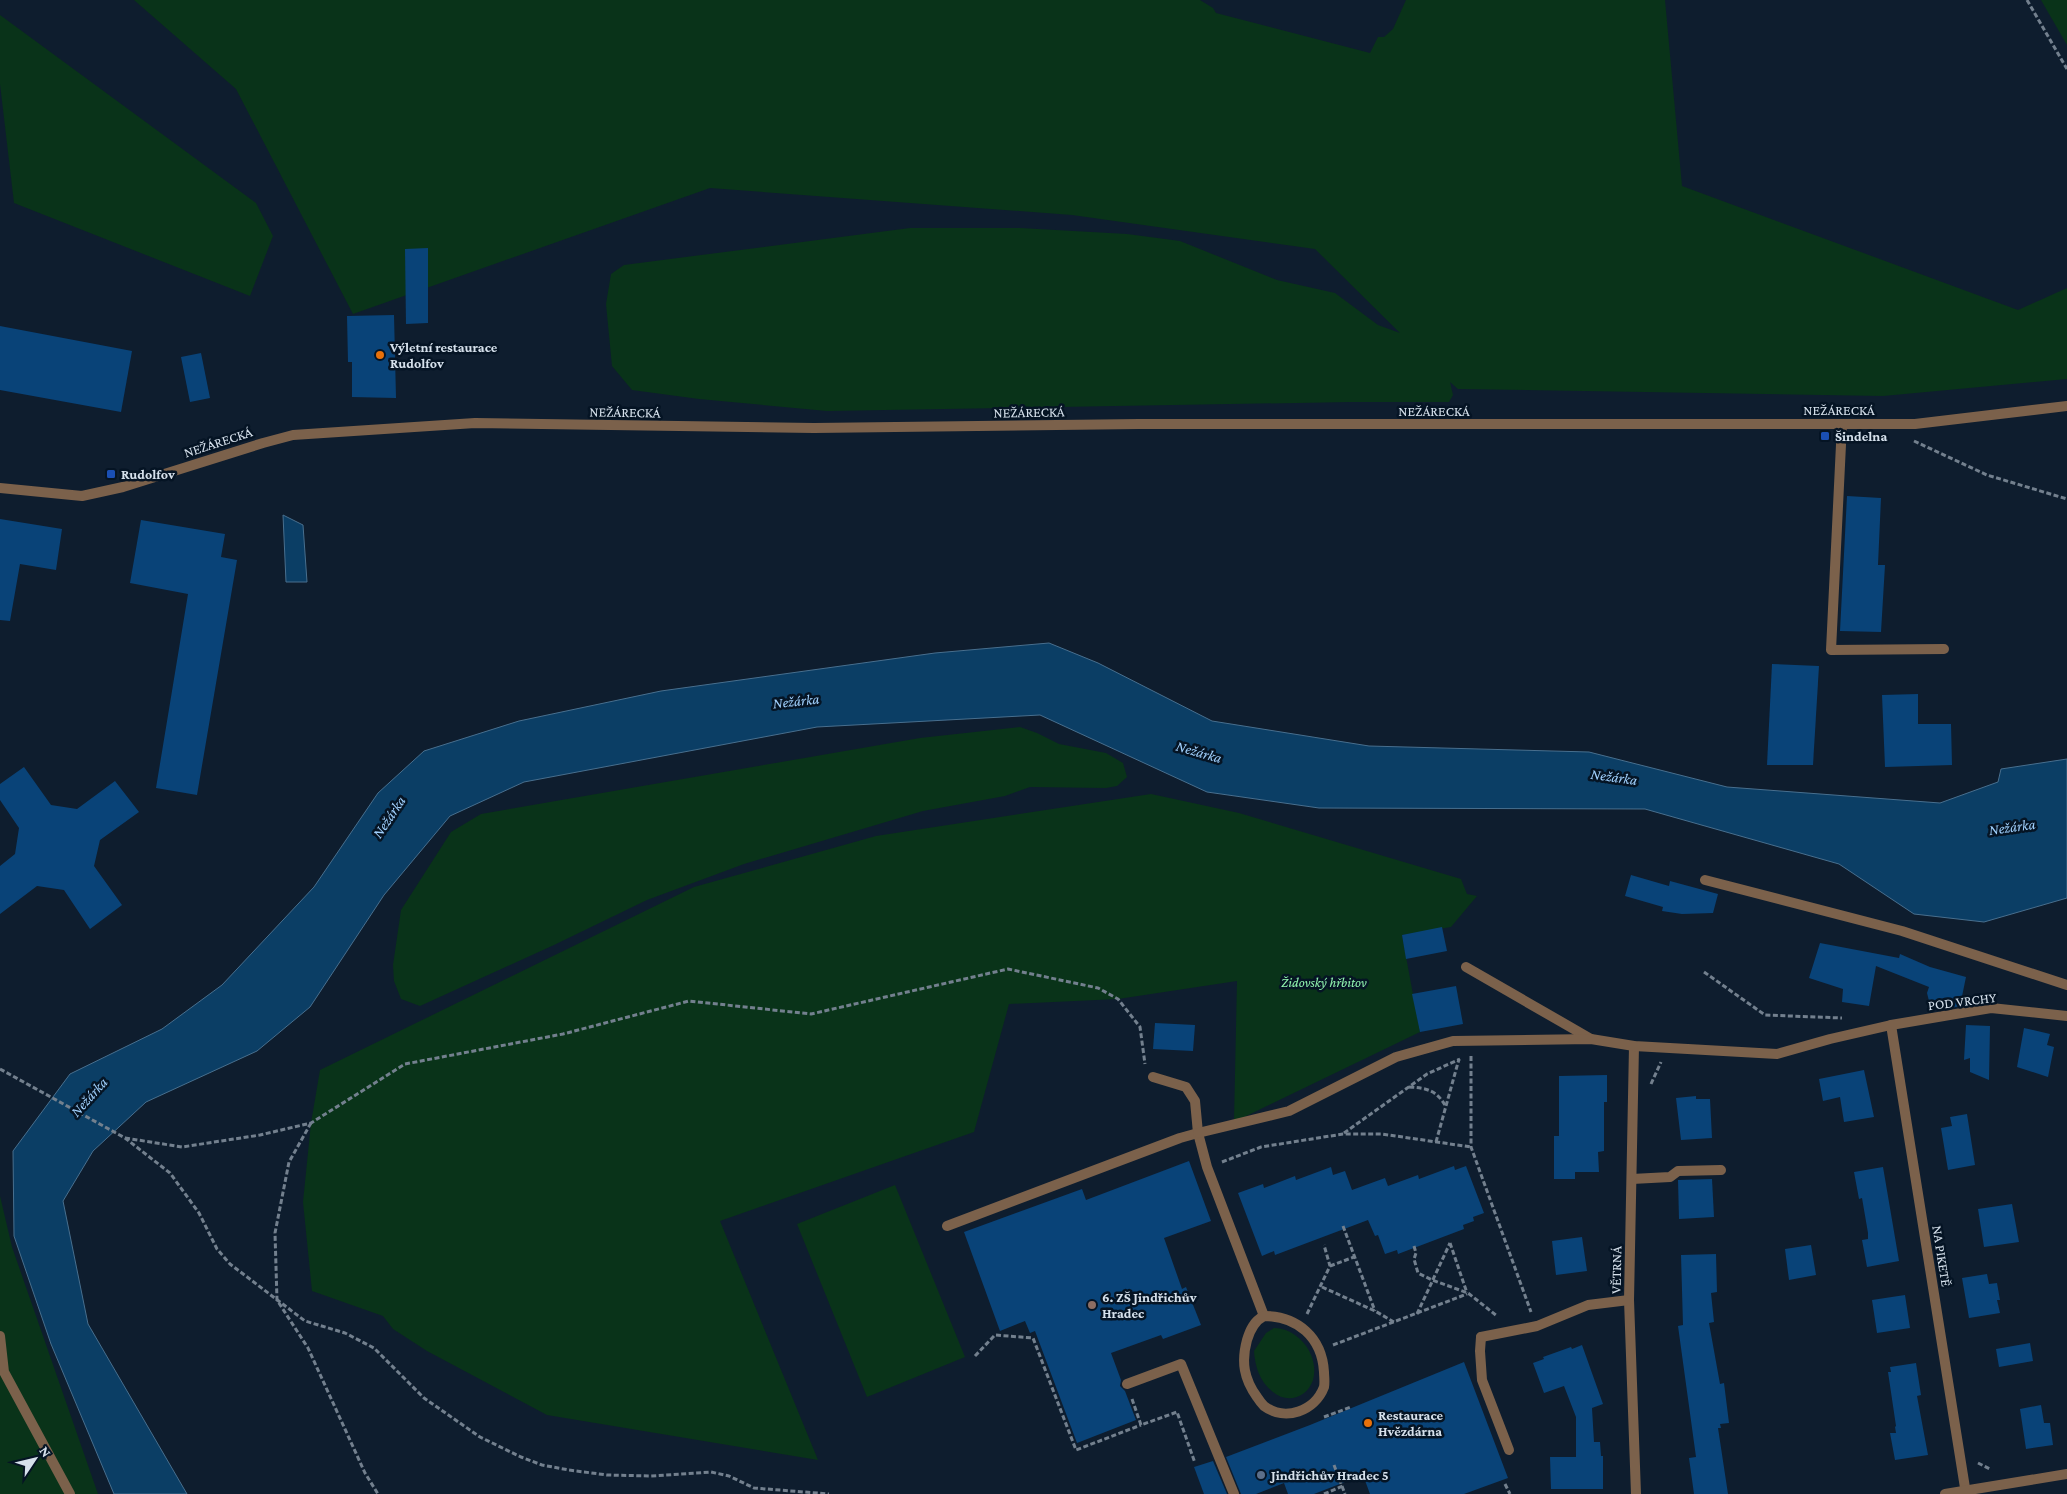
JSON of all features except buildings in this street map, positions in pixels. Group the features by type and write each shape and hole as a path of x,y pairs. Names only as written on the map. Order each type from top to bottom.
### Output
{"street":[{"name":"NEŽÁRECKÁ","path":"0,488 82,496 123,487 293,435 475,423 814,428 1139,424 1915,424 2067,406"},
{"path":"1842,424 1831,650 1944,649"},
{"path":"1705,880 1902,932 2067,985"},
{"path":"1466,967 1591,1039"},
{"name":"POD VRCHY","path":"1591,1039 1634,1046 1777,1054 1891,1024 1991,1008 2067,1016"},
{"name":"NA PIKETĚ","path":"1891,1024 1965,1492"},
{"path":"947,1226 1180,1138 1290,1111 1396,1057 1453,1041 1591,1039"},
{"name":"VĚTRNÁ","path":"1634,1046 1630,1300 1636,1494"},
{"path":"1153,1078 1186,1087 1194,1101 1198,1133 1207,1167 1264,1316"},
{"path":"1632,1179 1670,1177 1678,1171 1721,1170"},
{"path":"1509,1450 1482,1380 1481,1337 1537,1326 1588,1305 1630,1300"},
{"path":"1264,1316 1288,1319 1301,1326 1319,1350 1323,1364 1324,1385 1318,1398 1309,1407 1297,1413 1279,1413 1264,1406 1251,1389 1243,1369 1244,1351 1249,1332 1257,1320 1264,1316"},
{"path":"0,1336 4,1372 70,1494"},
{"path":"1127,1384 1181,1364 1234,1494"},
{"path":"1945,1494 2067,1474"}],"path":[{"path":"2027,0 2067,69"},
{"path":"1911,440 1987,475 2067,499"},
{"path":"125,1138 182,1147 260,1135 311,1122 405,1064 563,1034 689,1001 811,1014 1008,969 1098,988 1118,999 1140,1027 1145,1064 1153,1078"},
{"path":"1704,972 1765,1015 1859,1018 1872,1029"},
{"path":"1471,1056 1471,1147 1533,1316"},
{"path":"1343,1134 1381,1109 1427,1074 1460,1059 1445,1105 1436,1142"},
{"path":"0,1069 125,1138 170,1173 199,1213 217,1249 230,1264 305,1321 345,1333 374,1348 424,1398 480,1437 542,1465 606,1475 651,1476 711,1472 729,1476 754,1488 830,1494"},
{"path":"1409,1087 1425,1089 1438,1094 1445,1105"},
{"path":"311,1122 289,1162 275,1232 277,1300 308,1348 365,1473 378,1494"},
{"path":"1207,1167 1261,1148 1343,1134 1382,1134 1471,1147"},
{"path":"1343,1226 1375,1311"},
{"path":"1416,1314 1450,1243 1468,1293"},
{"path":"1301,1326 1322,1287 1330,1266 1324,1245"},
{"path":"1414,1246 1416,1253 1414,1259 1418,1273 1468,1293 1498,1318"},
{"path":"1330,1266 1354,1257"},
{"path":"1322,1287 1375,1311 1394,1322"},
{"path":"1319,1350 1468,1293"},
{"path":"975,1356 996,1335 1033,1338 1076,1450 1177,1412 1195,1462"},
{"path":"1127,1384 1141,1425"},
{"path":"1317,1419 1351,1407"},
{"path":"1334,1464 1345,1494"},
{"path":"1505,1484 1510,1494"},
{"path":"1324,1494 1342,1486"}],"green space":[{"path":"134,0 1200,0 1213,8 1216,13 1370,53 1378,37 1384,37 1393,29 1406,0 1665,0 1682,186 2018,310 2067,288 2067,379 1883,396 1458,389 1450,382 1453,395 1449,402 827,411 699,399 632,390 612,366 606,304 611,274 624,265 910,228 1020,228 1127,234 1180,241 1277,280 1335,293 1378,325 1400,333 1315,249 1072,215 710,188 353,314 236,89"},
{"path":"2041,0 2067,0 2067,45"},
{"path":"0,15 256,203 273,236 250,296 14,203 0,84"},
{"path":"1020,727 1059,744 1106,753 1123,763 1127,777 1117,786 1106,788 1030,787 1005,796 923,811 744,864 647,900 420,1006 401,999 394,981 393,965 401,910 451,832 481,814 920,738"},
{"name":"Židovský hřbitov","path":"1151,794 1239,813 1461,879 1467,894 1477,896 1451,927 1402,935 1420,1032 1234,1121 1237,981 1118,999 1009,1004 974,1132 720,1221 818,1460 547,1415 427,1351 393,1329 383,1316 312,1291 303,1202 311,1123 320,1070 694,887 876,836"},
{"path":"895,1185 965,1357 867,1397 797,1224"},
{"path":"0,1196 12,1247 98,1494 0,1494"},
{"path":"1274,1328 1283,1329 1299,1338 1310,1353 1313,1361 1313,1380 1306,1391 1296,1397 1284,1398 1278,1396 1265,1384 1257,1368 1254,1351 1266,1333"}],"water":[{"path":"283,515 303,525 307,582 286,582"},
{"name":"Nežárka","path":"1049,643 1098,663 1212,721 1369,746 1589,752 1727,787 1940,803 1998,782 2001,769 2067,759 2067,898 1984,922 1914,914 1839,864 1645,809 1319,808 1207,792 1040,715 817,727 524,782 450,816 384,895 310,1007 257,1051 146,1102 93,1151 63,1201 88,1324 187,1494 114,1494 51,1344 14,1236 13,1151 70,1074 162,1029 222,985 314,887 378,793 424,751 519,721 661,691 935,653"}],"place":[{"name":"Výletní restaurace Rudolfov","path":"380,355"},
{"name":"Šindelna","path":"1825,436"},
{"name":"Rudolfov","path":"111,474"},
{"name":"6. ZŠ Jindřichův Hradec","path":"1092,1305"},
{"name":"Restaurace Hvězdárna","path":"1368,1423"},
{"name":"Jindřichův Hradec 5","path":"1261,1475"}]}
